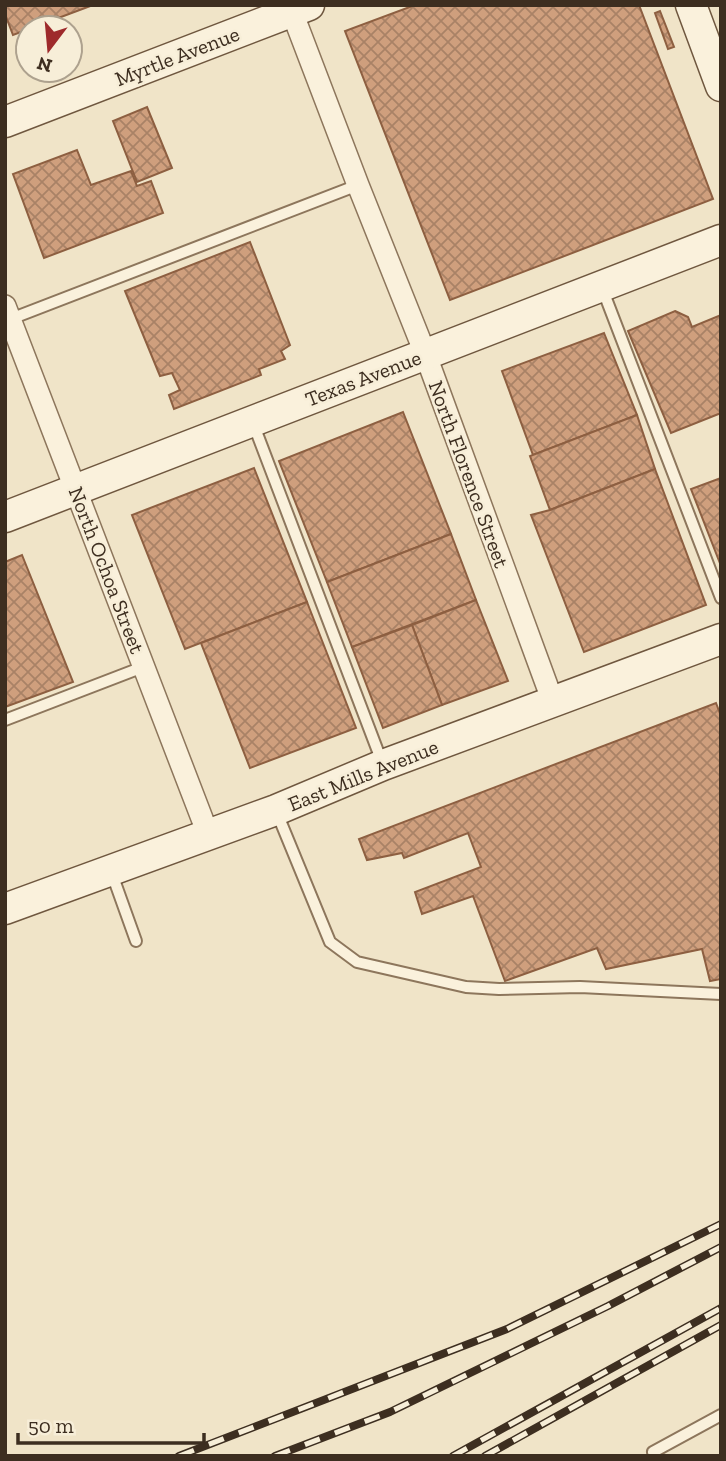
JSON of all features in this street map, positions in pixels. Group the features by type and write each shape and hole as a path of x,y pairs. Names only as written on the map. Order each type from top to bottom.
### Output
{"street":[{"path":"691,5 715,49 721,86"},
{"name":"Myrtle Avenue","path":"5,122 301,8"},
{"name":"North Florence Street","path":"301,8 358,185 425,354 554,702"},
{"name":"Texas Avenue","path":"5,517 721,240"},
{"name":"North Ochoa Street","path":"7,315 208,834"},
{"name":"East Mills Avenue","path":"5,909 276,810 383,765 721,639"}],"lane":[{"path":"7,315 358,185"},
{"path":"601,285 721,598"},
{"path":"252,421 383,765"},
{"path":"5,720 144,667"},
{"path":"276,810 331,942 357,962 466,986 499,989 580,987 721,994"},
{"path":"111,871 136,941"},
{"path":"654,1456 653,1452 721,1415"}],"building":[{"path":"5,5 93,5 69,14 14,14 13,35 5,14"},
{"path":"415,5 639,5 713,199 450,300 345,31"},
{"path":"660,11 674,47 668,49 655,13"},
{"path":"147,107 172,168 137,182 113,121"},
{"path":"77,150 91,185 131,171 137,186 151,181 163,213 44,258 13,174"},
{"path":"250,242 290,345 281,351 285,359 259,369 261,375 174,409 169,395 180,390 172,373 160,376 125,291"},
{"path":"675,311 688,317 692,327 721,315 721,413 671,433 628,331"},
{"path":"604,333 637,415 533,455 502,371"},
{"path":"403,412 451,534 327,582 279,461"},
{"path":"637,415 655,469 550,510 530,456"},
{"path":"254,468 307,602 185,649 132,515"},
{"path":"655,469 706,605 584,652 531,515"},
{"path":"721,478 721,566 691,489"},
{"path":"451,534 476,600 352,647 327,582"},
{"path":"22,555 73,682 5,707 5,562"},
{"path":"476,600 508,681 442,705 412,625"},
{"path":"307,602 356,728 250,768 201,643"},
{"path":"412,625 442,705 383,728 352,647"},
{"path":"716,703 721,716 721,979 710,981 702,949 606,969 597,948 505,981 473,896 422,914 415,892 481,867 468,833 404,858 402,853 367,860 359,839"}],"railway":[{"path":"179,1456 507,1329 721,1224"},
{"path":"275,1456 390,1412 608,1306 721,1247"},
{"path":"453,1456 721,1308"},
{"path":"485,1456 721,1325"}]}
